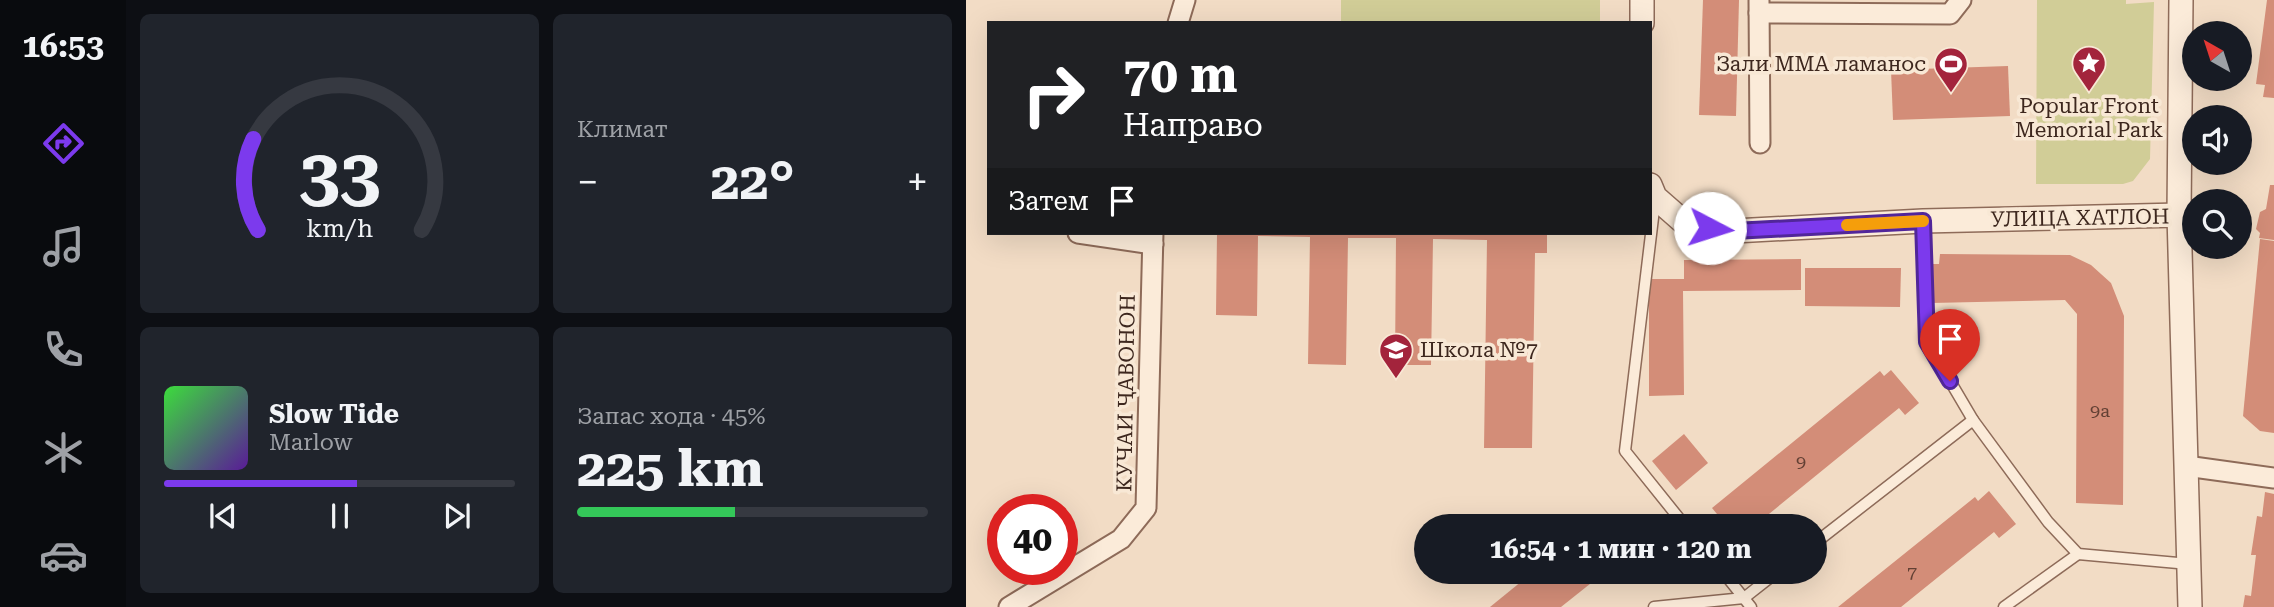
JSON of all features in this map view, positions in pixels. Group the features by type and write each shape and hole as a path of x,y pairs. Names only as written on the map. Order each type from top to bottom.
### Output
{"street":[{"path":"1179,21 1185,0"},
{"path":"1642,0 1642,21"},
{"path":"1760,143 1759,7 1950,14 1961,0"},
{"path":"2179,215 2181,0"},
{"name":"УЛИЦА ХАТЛОН","path":"1653,191 1686,225 1734,231 1923,221 2179,215 2190,607"},
{"path":"1108,235 1153,238"},
{"name":"КУЧАИ ҶАВОНОН","path":"1009,607 1121,539 1146,508 1153,238"},
{"path":"2186,467 2274,478"}],"lane":[{"path":"1923,221 1927,342 1973,420 2048,522 2078,554"},
{"path":"1648,235 1625,452 1675,514"},
{"path":"1827,534 1973,420"},
{"path":"2004,607 2078,554 2189,564"},
{"path":"1732,584 1747,603"},
{"path":"1654,607 1747,603 1765,584"}],"shaded area":[{"path":"1341,0 1600,0 1600,21 1341,21"},
{"path":"2037,0 2126,0 2126,4 2154,2 2150,159 2133,181 2123,184 2036,184"}],"building":[{"path":"1703,0 1739,0 1736,116 1699,115"},
{"path":"2267,0 2274,0 2274,98 2263,97 2265,85 2256,84"},
{"path":"2008,66 2010,116 1893,120 1891,70"},
{"path":"2270,185 2274,185 2274,240 2259,238 2260,233 2256,229 2260,212 2266,209"},
{"path":"1217,235 1547,235 1547,253 1535,253 1532,448 1484,448 1487,240 1433,239 1431,365 1395,365 1396,238 1348,238 1346,365 1308,364 1310,237 1258,236 1257,316 1216,315"},
{"path":"2260,239 2274,241 2274,433 2260,431 2243,416"},
{"path":"1940,254 2070,255 2091,265 2111,283 2124,316 2123,505 2076,503 2077,314 2065,300 1931,303 1931,264 1939,264"},
{"path":"1801,259 1801,290 1683,291 1684,395 1649,396 1649,279 1684,279 1684,260"},
{"path":"1805,268 1901,268 1900,307 1805,306"},
{"path":"1891,370 1919,403 1905,415 1899,408 1769,514 1717,514 1712,508 1880,371 1884,376"},
{"path":"1684,434 1708,463 1676,490 1652,461"},
{"path":"1989,491 2016,524 1999,538 1994,532 1901,607 1838,607 1975,497 1978,501"},
{"path":"2265,492 2274,494 2274,607 2243,607 2245,595 2251,596 2256,555 2251,555 2257,516 2262,517"},
{"path":"1518,584 1590,584 1561,607 1490,607"}],"slow traffic":[{"path":"1847,225 1923,221"}],"place":[{"name":"Popular Front Memorial Park","path":"2089,93"},
{"name":"Зали MMA ламанос","path":"1951,94"},
{"name":"Школа №7","path":"1396,380"}],"route":[{"path":"1710,228 1734,231 1923,221 1927,342 1950,381"}]}
